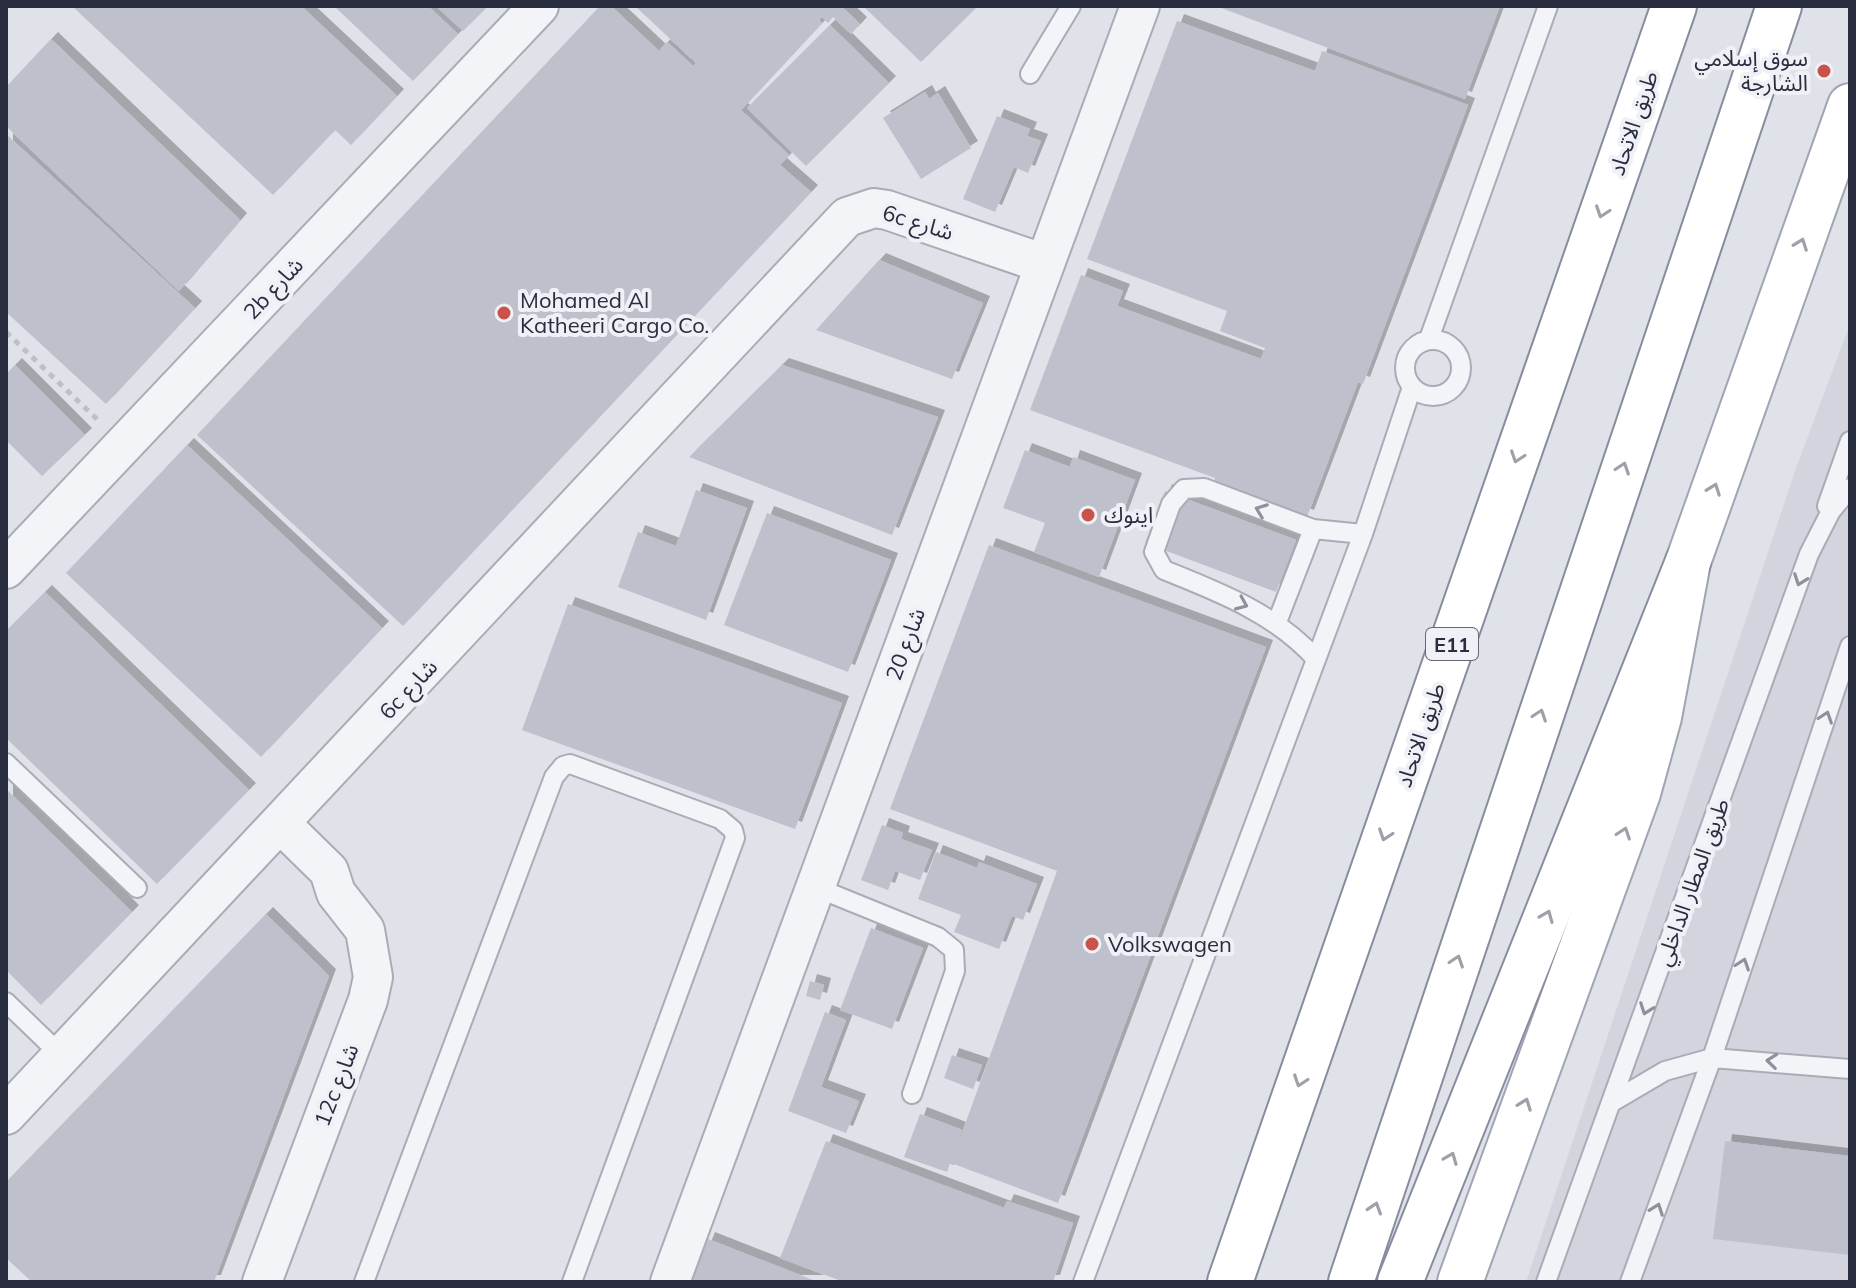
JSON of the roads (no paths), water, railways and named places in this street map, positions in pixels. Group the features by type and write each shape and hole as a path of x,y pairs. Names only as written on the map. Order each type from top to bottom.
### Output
{"main road":[{"name":"طريق الاتحاد","path":"1230,1282 1674,6"},
{"path":"1351,1282 1779,6"},
{"path":"1400,1282 1688,562 1850,106"},
{"path":"1460,1282 1638,793 1673,655 1688,562"}],"street":[{"name":"2b شارع","path":"6,569 539,6"},
{"name":"شارع 20","path":"670,1282 1140,6"},
{"name":"6c شارع","path":"6,1115 808,262 849,238 895,234 1042,274"},
{"name":"12c شارع","path":"262,1282 368,1000 373,977 365,930 336,893 314,888 272,834"}],"lane":[{"path":"1030,74 1071,6"},
{"path":"1429,339 1548,6"},
{"path":"1438,339 1456,349 1462,367 1455,386 1439,396 1420,393 1412,387 1406,379 1406,358 1419,342 1438,339"},
{"path":"1083,1282 1363,534 1412,387"},
{"path":"1818,531 1850,441"},
{"path":"1316,659 1277,622 1164,570 1156,562 1154,552 1171,504 1184,489 1204,488 1313,529 1363,534"},
{"name":"طريق المطار الداخلي","path":"1547,1281 1818,531 1850,488"},
{"path":"1277,622 1313,529"},
{"path":"1630,1282 1712,1058 1850,646"},
{"path":"6,763 137,888"},
{"path":"364,1282 554,777 570,764 720,819 733,830 735,838 572,1282"},
{"path":"815,887 938,937 954,950 955,971 912,1094"},
{"path":"6,1002 62,1056"},
{"path":"1614,1101 1665,1071 1712,1058 1850,1069"}],"place":[{"name":"سوق إسلامي الشارجة","path":"1824,71"},
{"name":"Mohamed Al Katheeri Cargo Co.","path":"504,313"},
{"name":"اينوك","path":"1088,515"},
{"name":"Volkswagen","path":"1092,944"}]}
